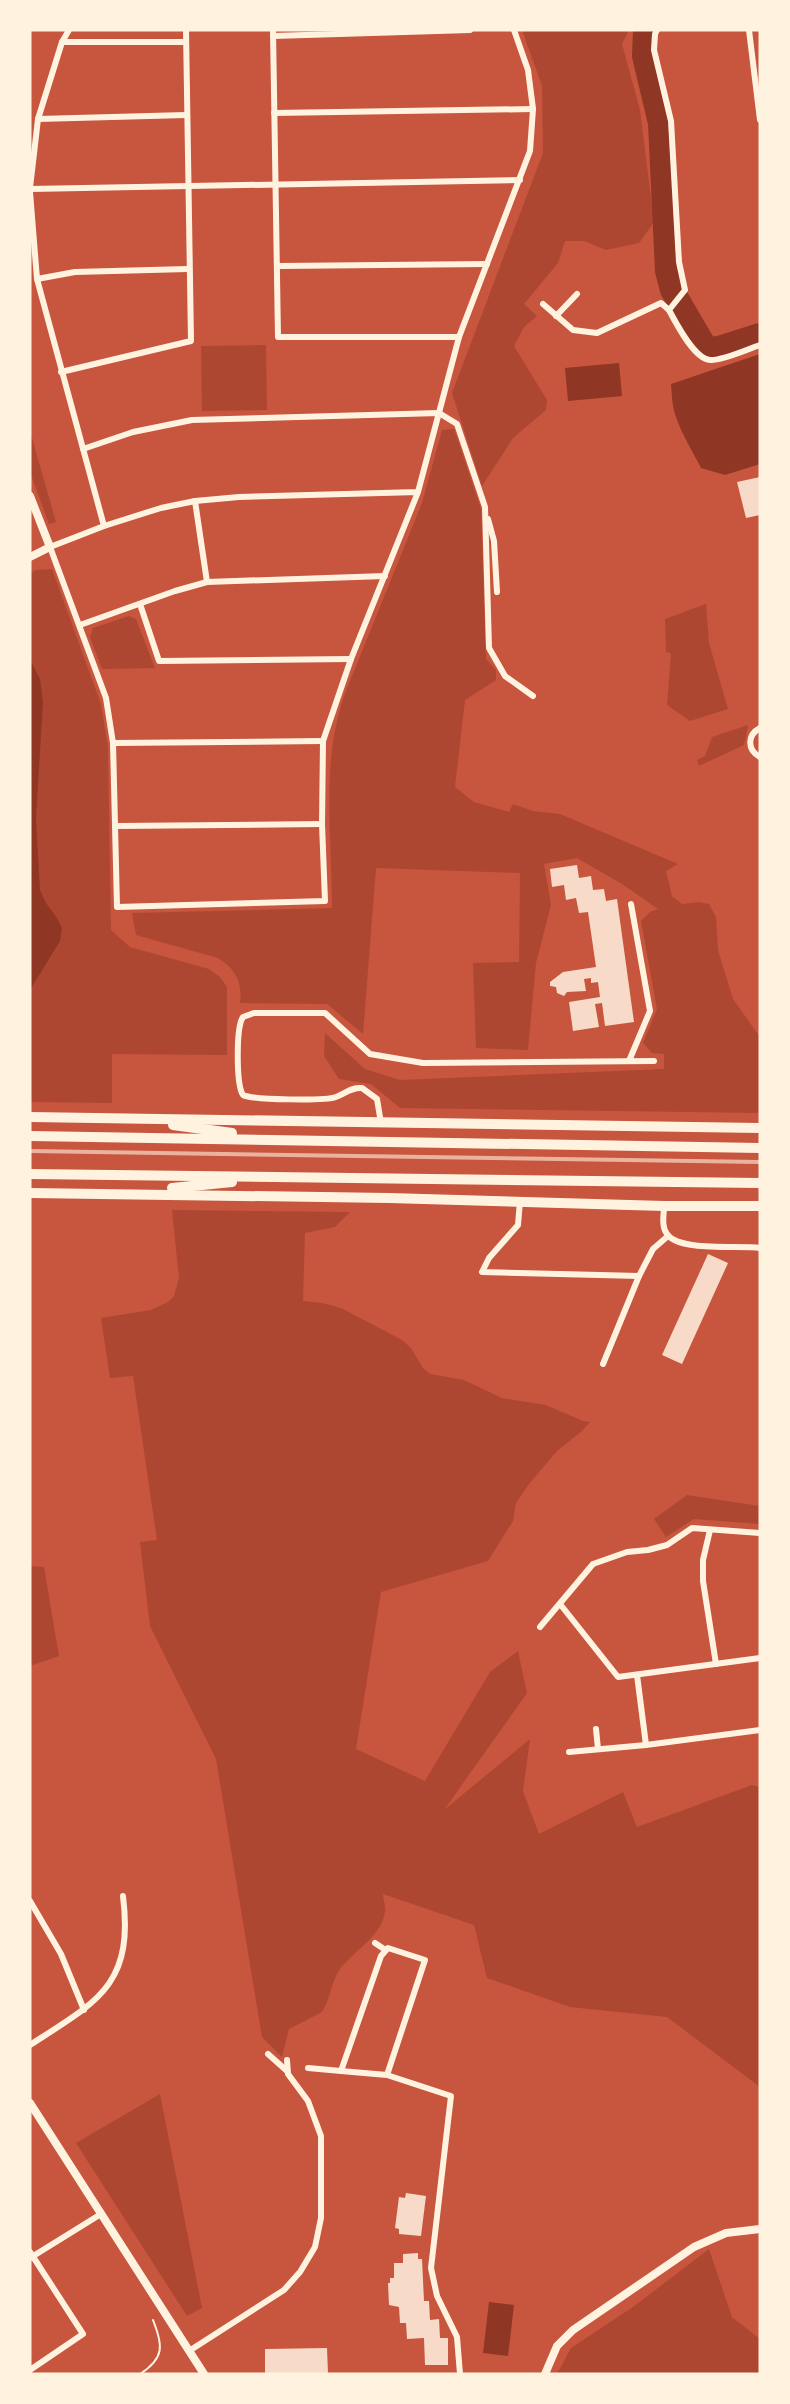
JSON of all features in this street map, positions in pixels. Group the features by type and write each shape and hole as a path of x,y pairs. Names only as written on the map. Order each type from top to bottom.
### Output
{"highway":[{"path":"30,1117 760,1128"},
{"path":"123,1118 280,1139"},
{"path":"30,1136 760,1148"},
{"path":"30,1174 760,1183"},
{"path":"124,1194 280,1177"},
{"path":"30,1193 760,1206"}],"street":[{"path":"69,30 62,42 38,118 30,190 37,279 104,526"},
{"path":"61,372 191,341 186,30"},
{"path":"459,337 278,337 273,33 470,30"},
{"path":"30,496 106,698 113,743 117,907 326,901 322,824 323,741 351,658 418,492 459,337 530,151 533,109 528,70 514,30"},
{"path":"657,30 654,50 671,121 679,262 684,290 670,309"},
{"path":"749,30 760,120"},
{"path":"62,42 186,42"},
{"path":"274,112 533,109"},
{"path":"38,118 186,115"},
{"path":"30,190 520,180"},
{"path":"278,266 487,264"},
{"path":"37,279 75,272 189,269"},
{"path":"556,316 577,294"},
{"path":"543,304 573,330 597,333 661,303 670,309 689,343 703,358 712,361 760,345"},
{"path":"83,449 133,432 192,420 439,413 457,424 485,507 494,541 497,592"},
{"path":"30,557 104,526 161,508 195,501 239,497 418,492"},
{"path":"195,501 207,582"},
{"path":"485,507 489,648 505,676 533,696"},
{"path":"80,625 207,582 385,576"},
{"path":"140,604 159,661 351,658"},
{"path":"760,728 752,735 750,741 754,752 760,756"},
{"path":"113,743 323,741"},
{"path":"116,826 322,824"},
{"path":"629,1061 650,1011 631,904"},
{"path":"381,1123 376,1099 362,1088 352,1089 335,1098 322,1099 257,1098 243,1095 239,1084 240,1021 246,1014 254,1013 325,1013 370,1054 423,1063 654,1061"},
{"path":"520,1200 518,1225 489,1258 482,1272 639,1276"},
{"path":"664,1206 663,1227 668,1236 684,1245 760,1248"},
{"path":"603,1364 639,1276 653,1249 668,1236"},
{"path":"540,1627 593,1564 627,1552 667,1545 692,1528 760,1533"},
{"path":"710,1530 703,1560 703,1581 716,1664"},
{"path":"560,1604 618,1677 760,1658"},
{"path":"637,1675 646,1745"},
{"path":"596,1729 597,1749"},
{"path":"568,1752 646,1745 760,1730"},
{"path":"30,2045 84,2010 108,1987 121,1959 127,1929 123,1896"},
{"path":"30,1901 61,1954 84,2010"},
{"path":"375,1943 384,1949 393,1949 425,1960 387,2075"},
{"path":"341,2071 384,1949"},
{"path":"189,2351 284,2290 300,2272 315,2247 321,2218 321,2136 309,2101 289,2066 268,2054"},
{"path":"308,2068 387,2075 451,2096 431,2268 437,2295 457,2337 460,2374"},
{"path":"30,2103 204,2374"},
{"path":"30,2370 84,2334 31,2255 101,2214"},
{"path":"545,2374 557,2346 573,2330 694,2247 726,2233 760,2229"}],"path":[{"path":"140,2374 156,2361 161,2348 153,2320"}],"shaded area":[{"path":"522,30 629,30 622,44 640,110 654,222 639,243 606,250 584,241 565,241 558,263 524,304 537,316 524,327 514,346 547,400 546,410 513,438 482,486 452,393 543,153 542,86"},
{"path":"266,345 267,410 202,411 201,346"},
{"path":"760,354 760,464 725,475 701,468 677,421 671,384"},
{"path":"619,363 622,396 568,401 565,368"},
{"path":"454,429 481,509 486,659 496,670 496,680 465,700 455,787 474,802 509,812 513,804 533,811 560,814 678,864 666,871 672,896 682,904 699,902 709,904 716,917 718,950 733,999 760,1037 760,1113 400,1108 371,1084 339,1079 324,1056 325,1033 365,1069 400,1080 664,1069 664,1054 652,1053 643,1043 657,1009 641,921 650,912 658,909 622,884 577,858 544,864 551,905 536,963 528,1050 476,1048 473,963 519,962 520,873 376,868 363,1034 327,1004 240,1003 239,983 229,966 218,958 136,935 132,913 332,908 329,798 333,744 338,717 346,691 422,503 442,430"},
{"path":"30,431 56,522 49,524 30,472"},
{"path":"52,569 101,704 108,748 111,930 130,947 209,969 220,977 227,987 227,1055 112,1054 112,1103 30,1102 30,573 36,570"},
{"path":"706,604 709,643 728,709 690,721 667,705 671,653 666,652 665,619"},
{"path":"129,616 136,619 155,668 102,669 90,637 93,628"},
{"path":"30,660 40,679 43,702 36,818 40,890 62,928 60,941 30,990"},
{"path":"748,725 744,745 699,766 697,760 705,756 712,737"},
{"path":"172,1210 350,1212 335,1227 305,1233 303,1301 341,1308 402,1340 411,1348 423,1368 430,1374 464,1380 502,1398 546,1405 590,1422 557,1451 529,1484 516,1503 513,1521 488,1561 381,1592 356,1749 425,1781 490,1672 518,1651 527,1693 444,1810 530,1739 523,1791 539,1834 623,1792 637,1827 752,1785 760,1787 760,2087 667,2017 570,2007 487,1978 474,1925 383,1894 385,1910 378,1930 338,1972 322,2012 289,2029 282,2057 262,2037 216,1759 150,1626 140,1542 157,1540 133,1376 110,1378 101,1318 151,1310 168,1302 174,1296 179,1278"},
{"path":"687,1495 760,1506 760,1524 694,1519 666,1537 654,1519"},
{"path":"30,1566 44,1567 59,1656 30,1666"},
{"path":"160,2094 202,2308 187,2316 76,2143"},
{"path":"709,2249 732,2317 760,2339 760,2374 557,2374 571,2348 633,2307"},
{"path":"489,2302 514,2305 508,2356 483,2353"}],"building":[{"path":"760,477 760,515 746,518 737,482"},
{"path":"577,865 579,878 591,876 593,890 604,889 606,901 617,899 634,1022 605,1026 602,1003 595,1004 599,1027 573,1031 569,1002 600,997 598,982 591,983 591,978 584,979 586,991 567,992 564,996 557,993 556,987 550,986 550,982 563,972 596,967 588,912 579,913 576,898 566,900 564,885 552,887 550,869"},
{"path":"708,1254 728,1263 682,1364 662,1355"},
{"path":"406,2193 426,2196 421,2236 399,2234 399,2229 395,2228 399,2197 405,2198"},
{"path":"418,2253 418,2259 422,2259 424,2301 429,2301 430,2320 439,2319 440,2338 448,2338 448,2365 425,2365 424,2338 407,2339 406,2323 400,2323 399,2307 389,2305 388,2283 390,2283 390,2278 394,2278 394,2263 403,2263 403,2254"},
{"path":"327,2348 328,2374 265,2374 265,2349"}],"waterway":[{"path":"645,30 644,56 660,123 667,271 672,290 703,343 710,349 760,335"}],"railway":[{"path":"30,1151 760,1162"}]}
